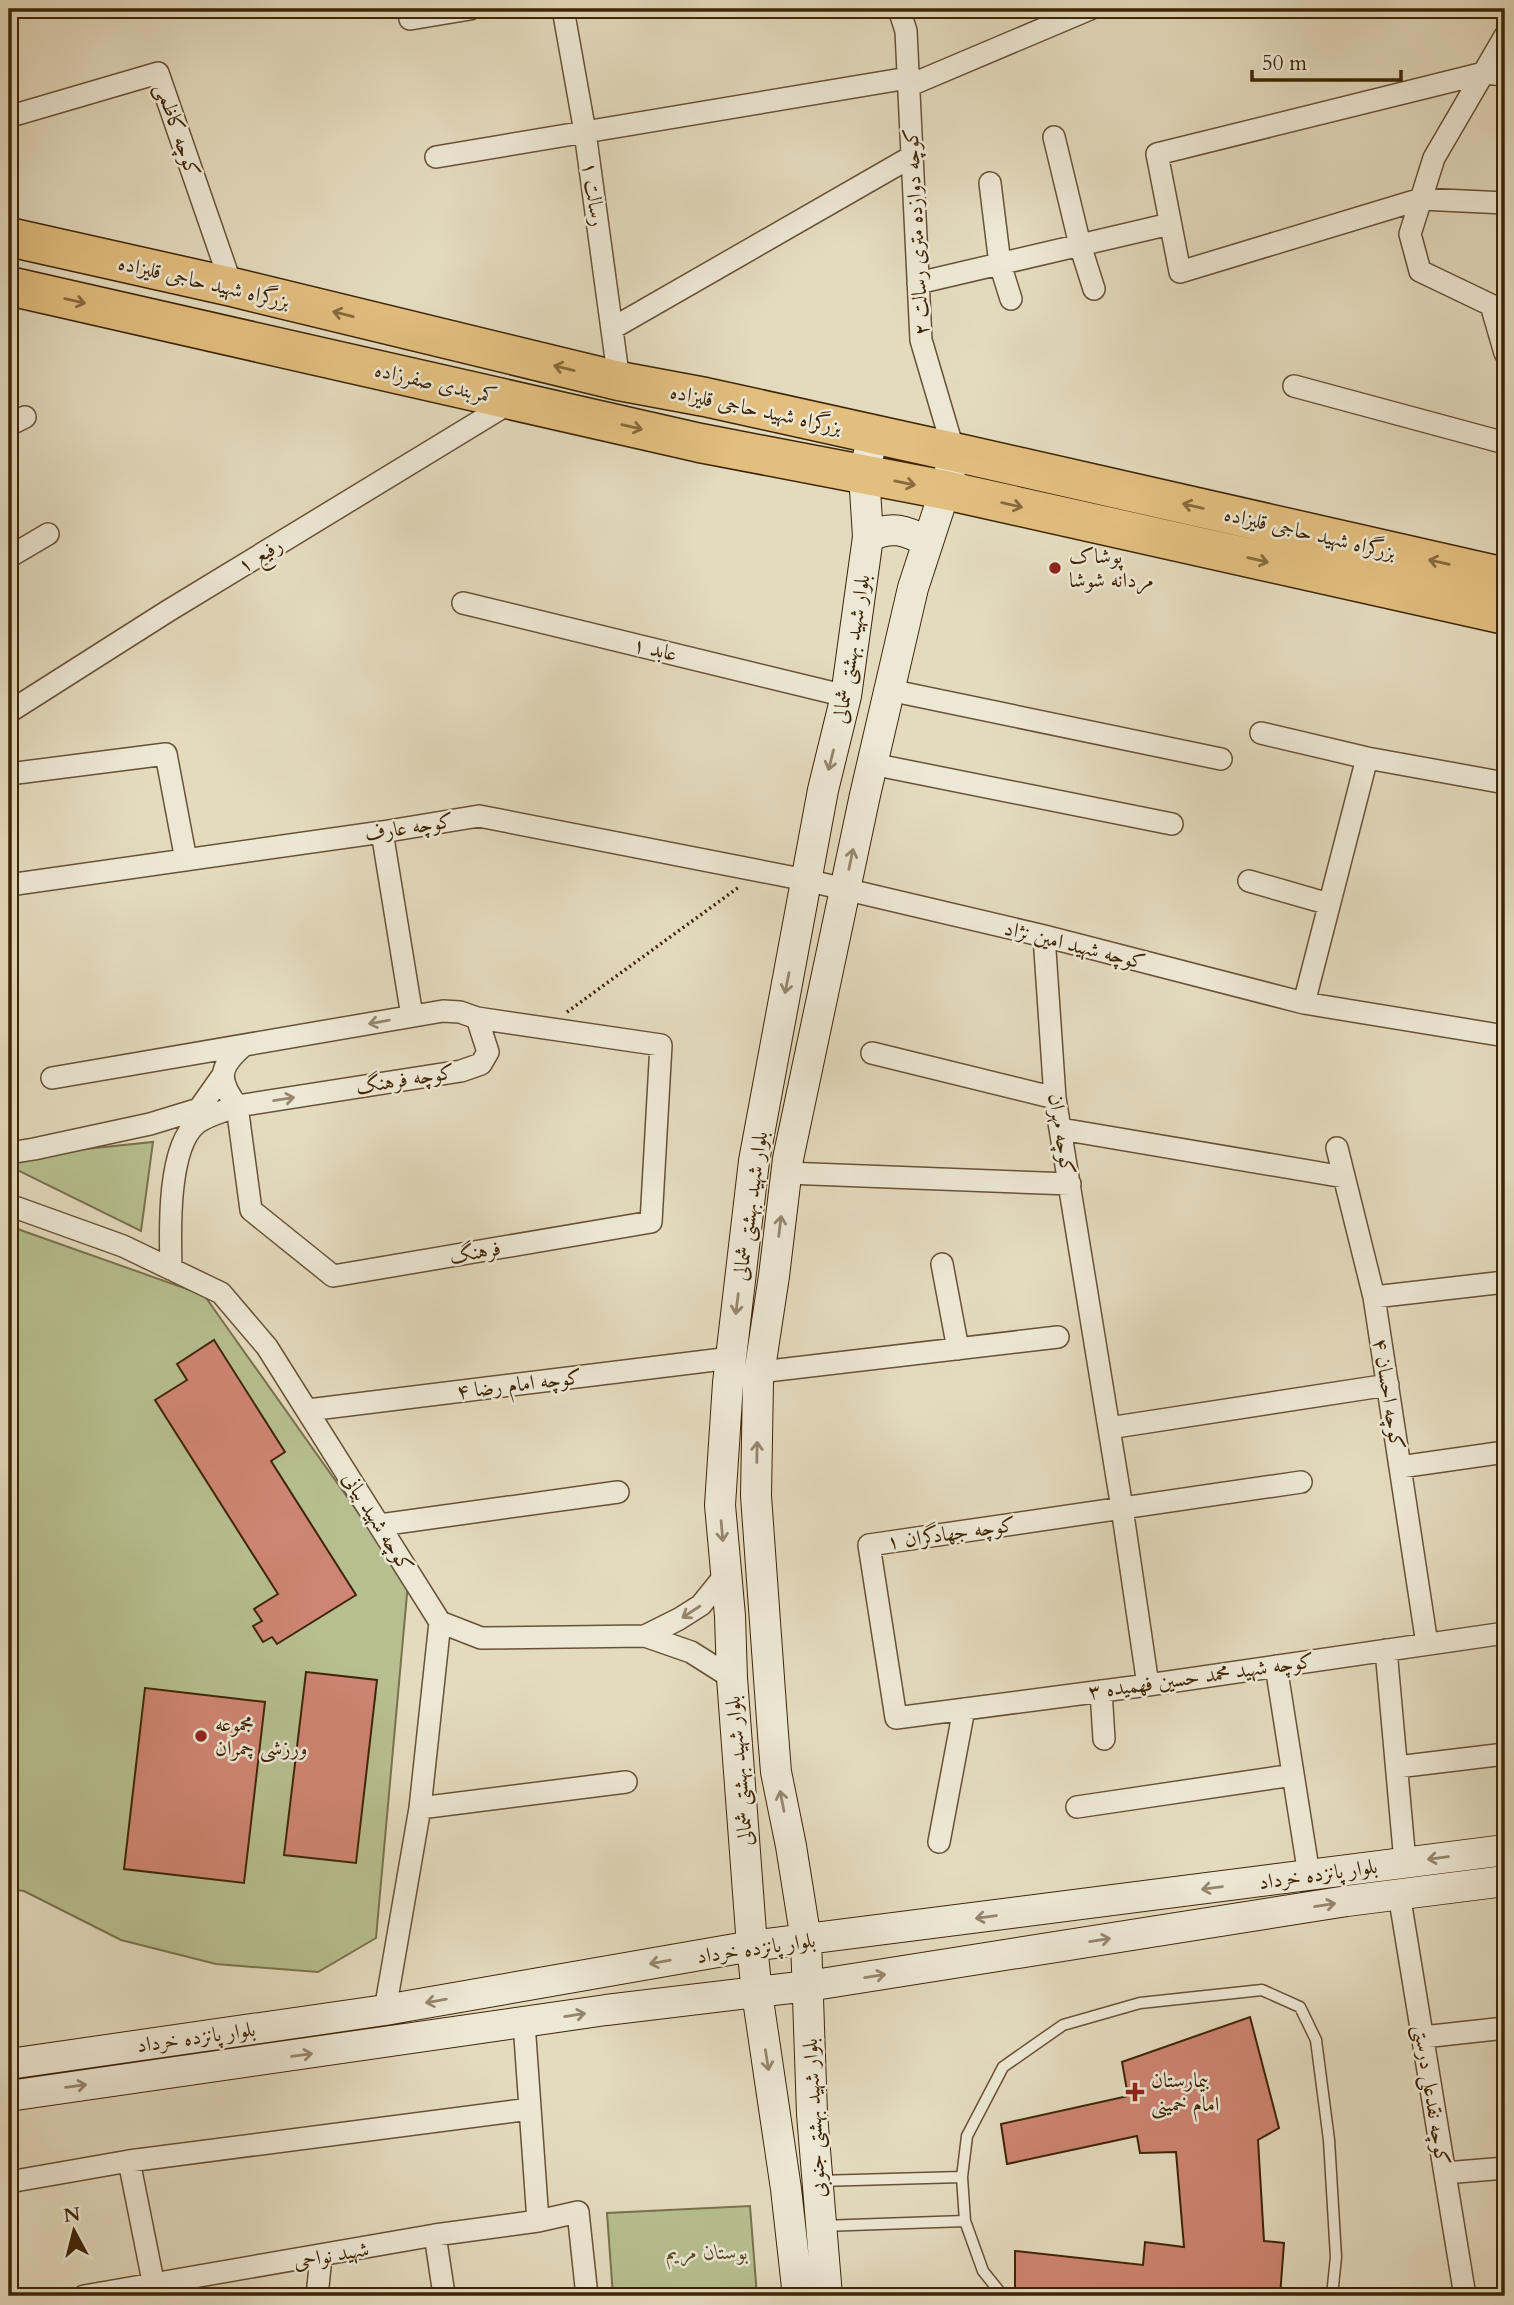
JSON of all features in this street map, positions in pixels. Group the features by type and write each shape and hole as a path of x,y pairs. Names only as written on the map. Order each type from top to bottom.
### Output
{"highway":[{"name":"بزرگراه شهید حاجی قلیزاده","path":"9,237 232,287 619,381 705,397 954,452 1505,577"},
{"name":"کمربندی صفرزاده","path":"9,286 700,443 946,490"},
{"name":"بزرگراه شهید حاجی قلیزاده","path":"946,490 1505,615"}],"main road":[{"name":"بلوار شهید بهشتی شمالی","path":"752,1946 720,1505 731,1358 754,1161 823,790 846,695 868,537 864,474 873,435"},
{"name":"بلوار شهید بهشتی شمالی","path":"806,1940 776,1772 756,1496 760,1372 786,1173 845,890 913,588 946,490 954,452"},
{"path":"868,537 883,530 907,531 928,542"},
{"path":"746,1846 761,1854 775,1854 785,1846 789,1835"},
{"name":"بلوار پانزده خرداد","path":"9,2064 385,2010 752,1946 1505,1850"},
{"name":"بلوار پانزده خرداد","path":"9,2096 606,2010 808,1986 1399,1894 1505,1881"},
{"name":"بلوار شهید بهشتی جنوبی","path":"806,1940 812,2114 827,2296"},
{"name":"بلوار شهید بهشتی جنوبی","path":"752,1946 798,2296"},
{"path":"775,2116 812,2114"}],"street":[{"path":"410,19 470,9"},
{"name":"رسالت ۱","path":"563,9 587,132 619,381"},
{"name":"کوچه دوازده متری رسالت ۲","path":"899,9 906,31 921,340 954,452"},
{"path":"436,157 908,82 1090,9"},
{"path":"1505,36 1434,158 1410,234 1420,271 1498,305 1505,354"},
{"name":"کوچه کاظمی","path":"18,114 158,73 232,287"},
{"path":"1505,75 1484,73 1157,154 1180,272 1421,199 1505,203"},
{"path":"1054,137 1080,245 1094,289"},
{"path":"613,328 911,157"},
{"path":"990,183 1000,264 1011,299"},
{"path":"918,283 1170,224"},
{"path":"1294,386 1505,443"},
{"name":"رفیع ۱","path":"9,712 179,604 514,400"},
{"path":"9,557 48,534"},
{"name":"عابد ۱","path":"463,603 846,695"},
{"path":"889,690 1221,759"},
{"path":"1261,733 1367,758 1505,783"},
{"path":"9,774 166,754 186,859"},
{"path":"1304,1003 1367,758"},
{"path":"872,764 1172,824"},
{"name":"کوچه عارف","path":"9,885 479,816 806,880"},
{"path":"382,832 412,1016"},
{"name":"کوچه شهید امین نژاد","path":"806,880 1044,936 1304,1003 1505,1036"},
{"path":"1248,881 1329,904"},
{"name":"کوچه مهران","path":"1044,936 1055,1098 1148,1685"},
{"path":"52,1078 443,1011 544,1028"},
{"name":"کوچه فرهنگ","path":"171,1269 170,1209 181,1145 197,1124 237,1106 461,1071 481,1064 488,1052 477,1018"},
{"name":"فرهنگ","path":"237,1106 251,1210 332,1276 651,1222 661,1045 544,1028"},
{"path":"9,1153 150,1124 199,1109 223,1075 226,1061 242,1047"},
{"path":"872,1053 1055,1098"},
{"path":"223,1075 228,1093 237,1106"},
{"path":"1060,1129 1344,1177"},
{"name":"کوچه احسان ۴","path":"1337,1148 1374,1297 1427,1644"},
{"path":"786,1173 1070,1184"},
{"name":"کوچه شهید بیانی","path":"9,1205 123,1246 221,1293 268,1347 440,1622"},
{"path":"942,1264 958,1349"},
{"path":"1374,1297 1505,1282"},
{"path":"760,1372 1058,1337"},
{"name":"کوچه امام رضا ۴","path":"308,1410 731,1358"},
{"path":"1109,1428 1388,1385"},
{"path":"1400,1467 1505,1452"},
{"path":"1122,1508 1301,1482"},
{"path":"380,1525 618,1492"},
{"name":"کوچه جهادگران ۱","path":"897,1718 869,1545 1122,1508"},
{"path":"645,1636 701,1605 726,1574"},
{"path":"385,2010 420,1808 440,1622 481,1638 645,1636 691,1652 732,1678"},
{"name":"کوچه شهید محمد حسین فهمیده ۳","path":"897,1718 1505,1633"},
{"path":"1386,1650 1405,1862"},
{"path":"1276,1666 1309,1875"},
{"path":"1101,1691 1104,1740"},
{"path":"939,1842 964,1709"},
{"path":"1397,1767 1505,1754"},
{"path":"1077,1807 1293,1775"},
{"path":"420,1808 626,1782"},
{"name":"کوچه نقدعلی درستی","path":"1399,1894 1465,2296"},
{"path":"524,2023 538,2221"},
{"path":"1423,2037 1505,2028"},
{"path":"9,2182 129,2161 530,2109"},
{"path":"129,2161 156,2290"},
{"path":"1445,2173 1505,2168"},
{"name":"شهید نواحی","path":"84,2296 199,2287 321,2257 578,2212 587,2296"},
{"path":"435,2235 443,2288"},
{"path":"317,2296 321,2257"}],"lane":[{"path":"1003,2296 983,2271 965,2221 962,2177 967,2136 1003,2067 1063,2025 1140,2003 1262,1990 1300,2007 1316,2040 1329,2140 1336,2257 1332,2296"},
{"path":"817,2181 962,2177"},
{"path":"820,2227 965,2221"}],"path":[{"path":"544,1028 760,871"}],"green space":[{"path":"153,1142 141,1231 9,1166 9,1157"},
{"name":"مجموعه ورزشی چمران","path":"9,1226 204,1295 408,1583 376,1938 318,1972 216,1964 121,1940 24,1891 9,1889"},
{"name":"بوستان مریم","path":"750,2206 757,2296 613,2296 607,2213"}],"building":[{"path":"214,1340 285,1452 271,1461 356,1595 277,1644 272,1637 263,1642 253,1626 262,1621 254,1609 278,1594 155,1400 187,1380 177,1364"},
{"path":"306,1672 377,1680 356,1863 284,1855"},
{"path":"145,1688 265,1702 244,1883 124,1869"},
{"path":"1250,2017 1279,2128 1258,2140 1264,2241 1284,2243 1280,2296 1076,2296 1015,2288 1015,2251 1143,2265 1145,2242 1184,2247 1176,2152 1140,2153 1137,2136 1007,2164 1001,2124 1128,2096 1122,2062"}],"place":[{"name":"پوشاک مردانه شوشا","path":"1055,568"},
{"name":"مجموعه ورزشی چمران","path":"201,1736"},
{"name":"بیمارستان امام خمینی","path":"1135,2092"}]}
